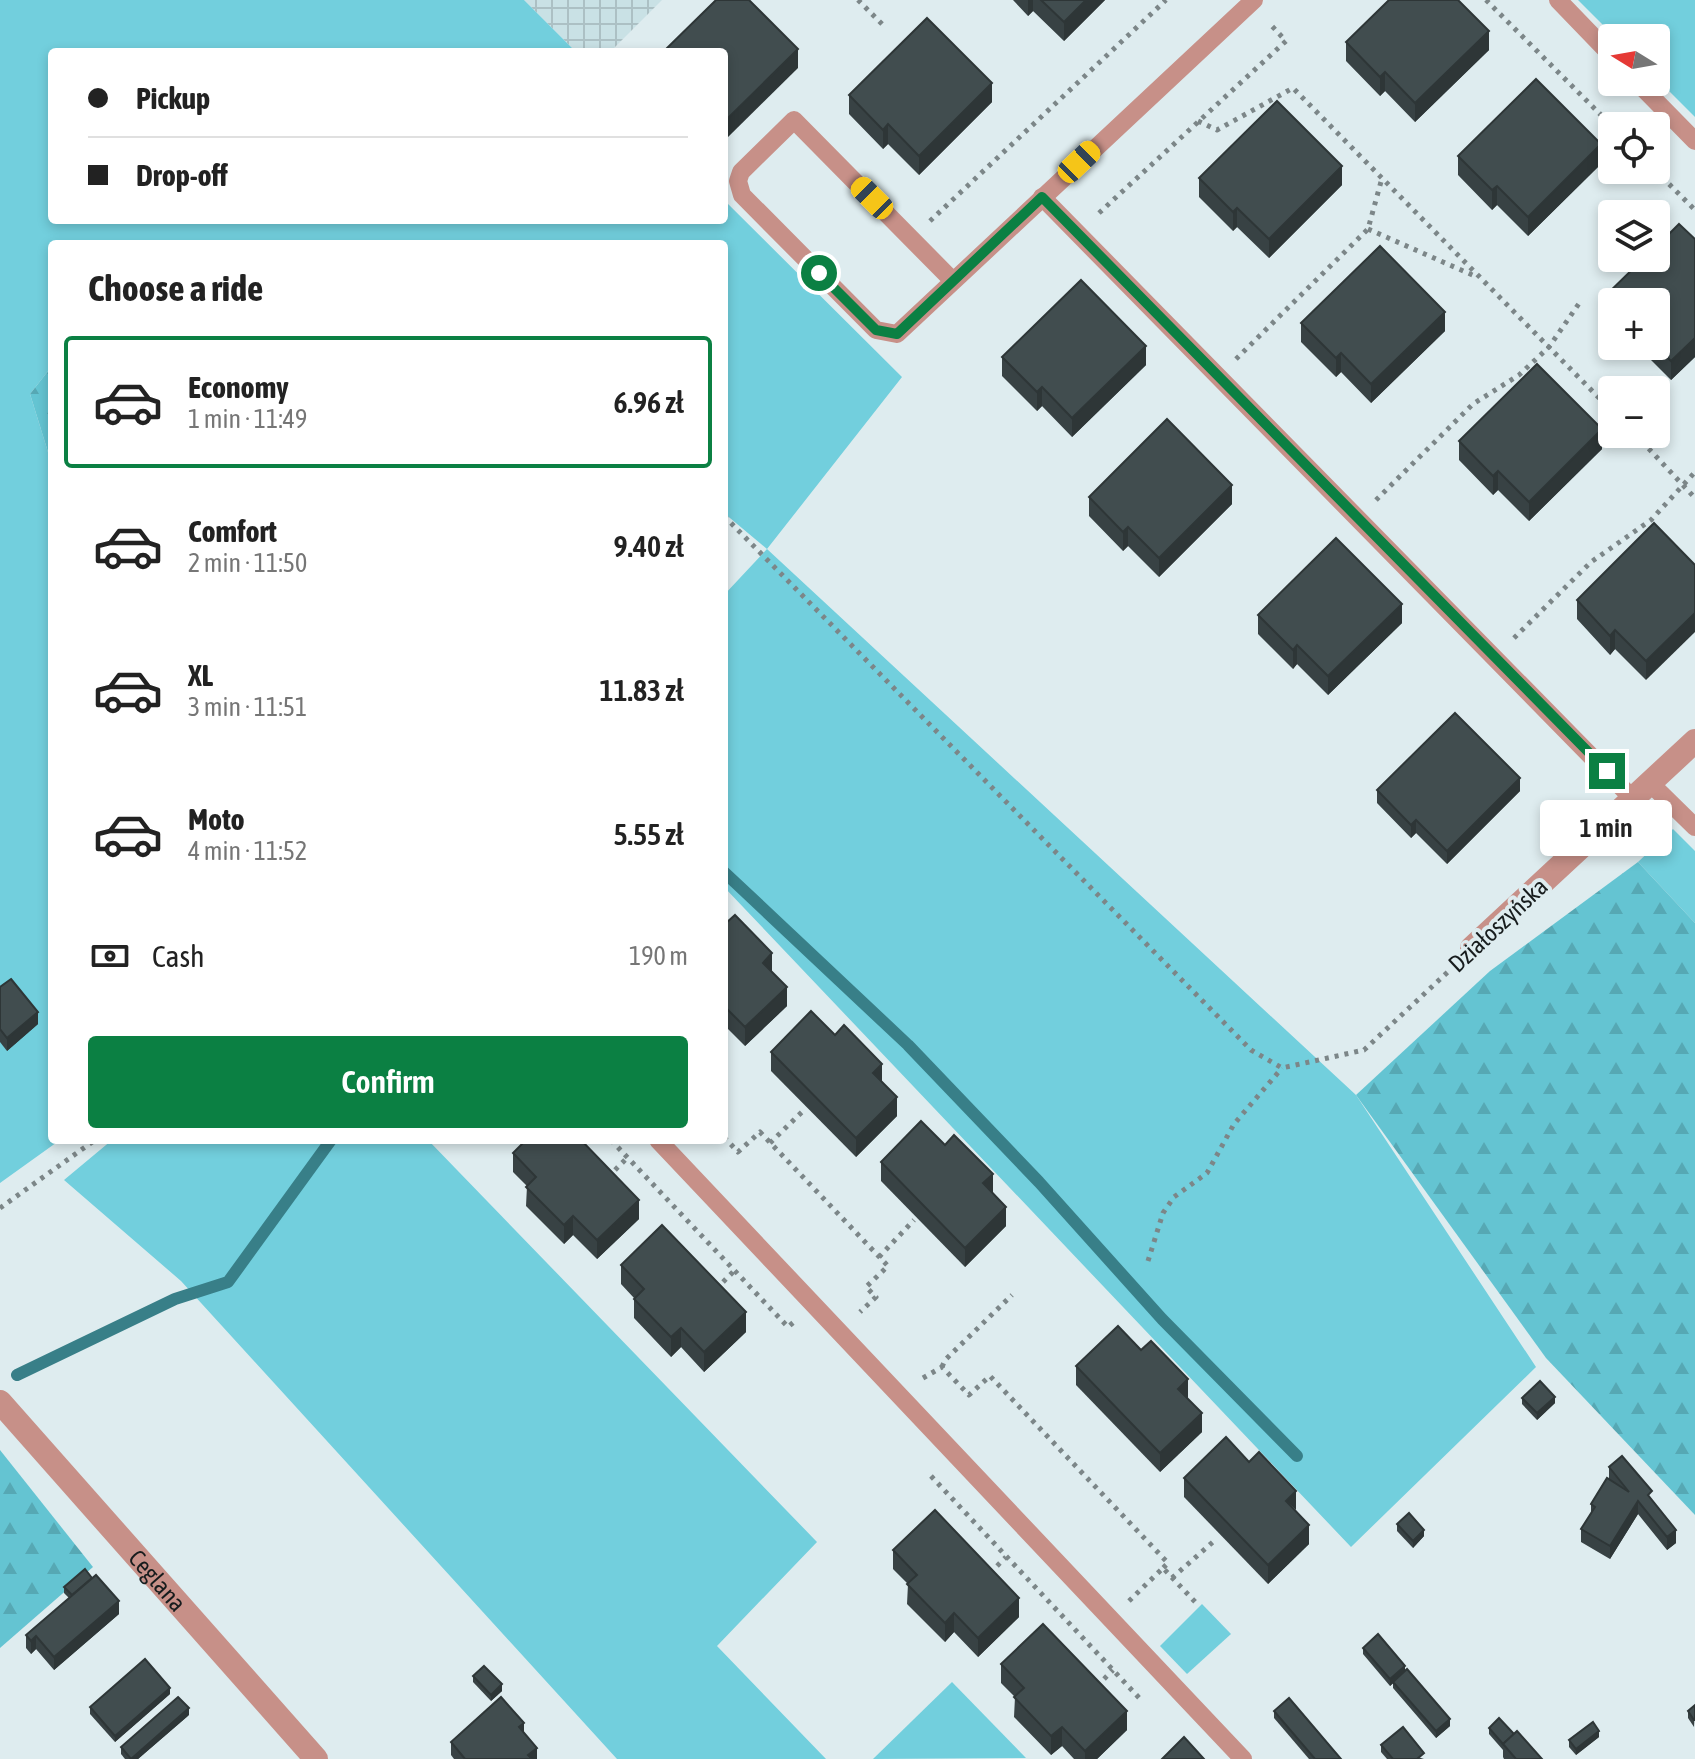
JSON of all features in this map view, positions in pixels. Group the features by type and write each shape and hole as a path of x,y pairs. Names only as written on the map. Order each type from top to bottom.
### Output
{"street":[{"name":"Działoszyńska","path":"1472,948 1695,741"},
{"name":"Ceglana","path":"0,1402 316,1759"}],"lane":[{"path":"1558,0 1598,41"},
{"path":"953,281 794,120 741,172 738,181 742,195 876,330 897,334 1252,1"},
{"path":"1651,96 1695,141"},
{"path":"1042,197 1495,657 1642,791 1695,827"},
{"path":"662,1144 1243,1759"}],"path":[{"path":"858,0 885,27"},
{"path":"912,238 1166,0"},
{"path":"1486,0 1598,112"},
{"path":"1077,233 1286,41 1252,1"},
{"path":"1198,121 1217,130 1293,88 1598,397"},
{"path":"1219,376 1368,229 1382,177"},
{"path":"1669,184 1695,210"},
{"path":"1368,229 1482,279"},
{"path":"1357,518 1473,404 1519,375 1549,347 1580,302"},
{"path":"1649,448 1684,482 1695,498"},
{"path":"1495,657 1591,562 1651,520 1695,472"},
{"path":"728,520 1251,1050 1282,1068 1234,1124 1207,1173 1174,1197 1163,1213 1148,1261"},
{"name":"Działoszyńska","path":"1282,1068 1327,1061 1364,1050 1472,948"},
{"path":"770,1143 804,1110"},
{"path":"728,1141 738,1152 760,1132 888,1266 866,1287 876,1297 838,1331"},
{"path":"0,1208 89,1144"},
{"path":"604,1180 627,1158"},
{"path":"879,1257 914,1220"},
{"path":"712,1292 734,1271"},
{"path":"901,1397 914,1383 942,1367 945,1360 1012,1295"},
{"path":"942,1367 969,1395 990,1376 1168,1563 1111,1618"},
{"path":"931,1476 1143,1702"},
{"path":"1172,1578 1214,1541"},
{"path":"986,1577 1006,1557"},
{"path":"1163,1568 1199,1606"},
{"path":"1094,1689 1113,1670"}],"shaded area":[{"path":"0,0 524,0 572,48 48,48 48,224 728,224 728,204 902,377 767,549 728,516 728,240 48,240 48,371 30,394 48,452 48,1144 54,1144 0,1183"},
{"path":"524,0 662,0 614,48 572,48"},
{"path":"1578,0 1695,0 1695,117 1670,92 1670,24 1602,24"},
{"path":"767,549 1356,1095 1536,1367 1351,1547 728,891 728,591"},
{"path":"1673,829 1695,851 1695,923 1638,862"},
{"path":"107,1144 432,1144 817,1542 717,1646 826,1759 617,1759 181,1281 64,1180"},
{"path":"1202,1604 1231,1634 1187,1674 1160,1646"},
{"path":"952,1682 1026,1758 873,1759"}],"green space":[{"path":"48,371 48,452 30,394"},
{"path":"1638,862 1695,923 1695,1515 1546,1358 1356,1095 1490,971"},
{"path":"0,1450 93,1567 0,1648"}],"building":[{"path":"716,0 749,0 798,49 728,118 728,48 667,48"},
{"path":"1041,0 1086,0 1064,22"},
{"path":"1389,0 1458,0 1489,31 1415,103 1385,72 1380,77 1346,42"},
{"path":"927,18 992,83 919,156 888,124 883,130 849,95"},
{"path":"1536,79 1598,141 1598,147 1528,217 1497,186 1492,190 1458,156"},
{"path":"1277,101 1342,166 1269,239 1237,208 1233,212 1199,178"},
{"path":"1679,224 1695,239 1695,338 1671,361 1670,288 1613,288 1630,272 1670,272 1670,233"},
{"path":"1380,246 1445,312 1371,384 1341,353 1336,358 1301,323"},
{"path":"1081,280 1146,346 1072,418 1042,387 1037,392 1002,357"},
{"path":"1537,364 1598,425 1598,433 1529,502 1498,471 1493,476 1459,441"},
{"path":"1167,419 1232,485 1159,558 1128,527 1123,532 1089,497"},
{"path":"1654,523 1695,565 1695,613 1646,661 1615,630 1610,636 1577,600"},
{"path":"1336,538 1402,604 1328,676 1297,645 1293,650 1258,615"},
{"path":"1455,713 1520,778 1447,851 1416,820 1411,825 1377,790"},
{"path":"735,915 772,953 763,963 787,987 745,1027 728,1010 728,921"},
{"path":"11,979 38,1012 7,1038 0,1029 0,987"},
{"path":"811,1011 835,1035 844,1025 882,1064 873,1073 897,1097 856,1138 771,1052"},
{"path":"921,1121 945,1145 954,1135 993,1174 983,1183 1006,1207 965,1248 881,1162"},
{"path":"522,1144 585,1144 639,1200 597,1240 573,1216 564,1225 526,1187 536,1177 513,1153"},
{"path":"662,1225 746,1312 704,1352 681,1328 671,1337 634,1299 644,1289 621,1265"},
{"path":"1118,1326 1141,1350 1151,1341 1188,1379 1178,1389 1202,1413 1160,1453 1076,1366"},
{"path":"1540,1381 1555,1397 1537,1413 1522,1398"},
{"path":"1226,1437 1249,1462 1259,1452 1296,1491 1286,1501 1309,1525 1268,1565 1184,1478"},
{"path":"1622,1456 1652,1491 1648,1495 1676,1530 1667,1537 1638,1501 1610,1546 1581,1529 1595,1507 1591,1504 1607,1478 1629,1492 1609,1467"},
{"path":"935,1510 1019,1598 978,1638 954,1613 945,1623 907,1584 917,1575 893,1550"},
{"path":"1409,1513 1424,1530 1413,1541 1397,1524"},
{"path":"85,1569 92,1578 72,1595 64,1587"},
{"path":"96,1575 119,1601 54,1657 36,1636 31,1641 26,1635"},
{"path":"1043,1624 1127,1711 1085,1751 1062,1727 1051,1736 1014,1697 1024,1688 1001,1664"},
{"path":"1378,1634 1405,1666 1390,1679 1363,1648"},
{"path":"145,1659 170,1688 115,1736 90,1707"},
{"path":"484,1666 502,1684 491,1695 473,1676"},
{"path":"1407,1669 1450,1719 1436,1731 1393,1682"},
{"path":"178,1697 189,1708 131,1759 121,1747"},
{"path":"501,1697 524,1723 519,1727 537,1748 528,1755 532,1759 465,1759 451,1742"},
{"path":"1289,1698 1341,1759 1315,1759 1274,1711"},
{"path":"1695,1705 1695,1720 1694,1720 1688,1711"},
{"path":"1499,1718 1514,1734 1503,1744 1489,1728"},
{"path":"1593,1722 1599,1731 1576,1749 1569,1740"},
{"path":"1403,1727 1424,1753 1417,1759 1393,1759 1381,1745"},
{"path":"1517,1731 1542,1759 1516,1759 1503,1744"},
{"path":"1184,1737 1204,1759 1162,1759"}],"waterway":[{"path":"728,876 908,1045 1039,1182 1162,1319 1297,1456"},
{"path":"17,1375 175,1299 228,1282 328,1144"}],"route":[{"path":"819,273 876,330 897,334 1042,197 1607,771"}]}
